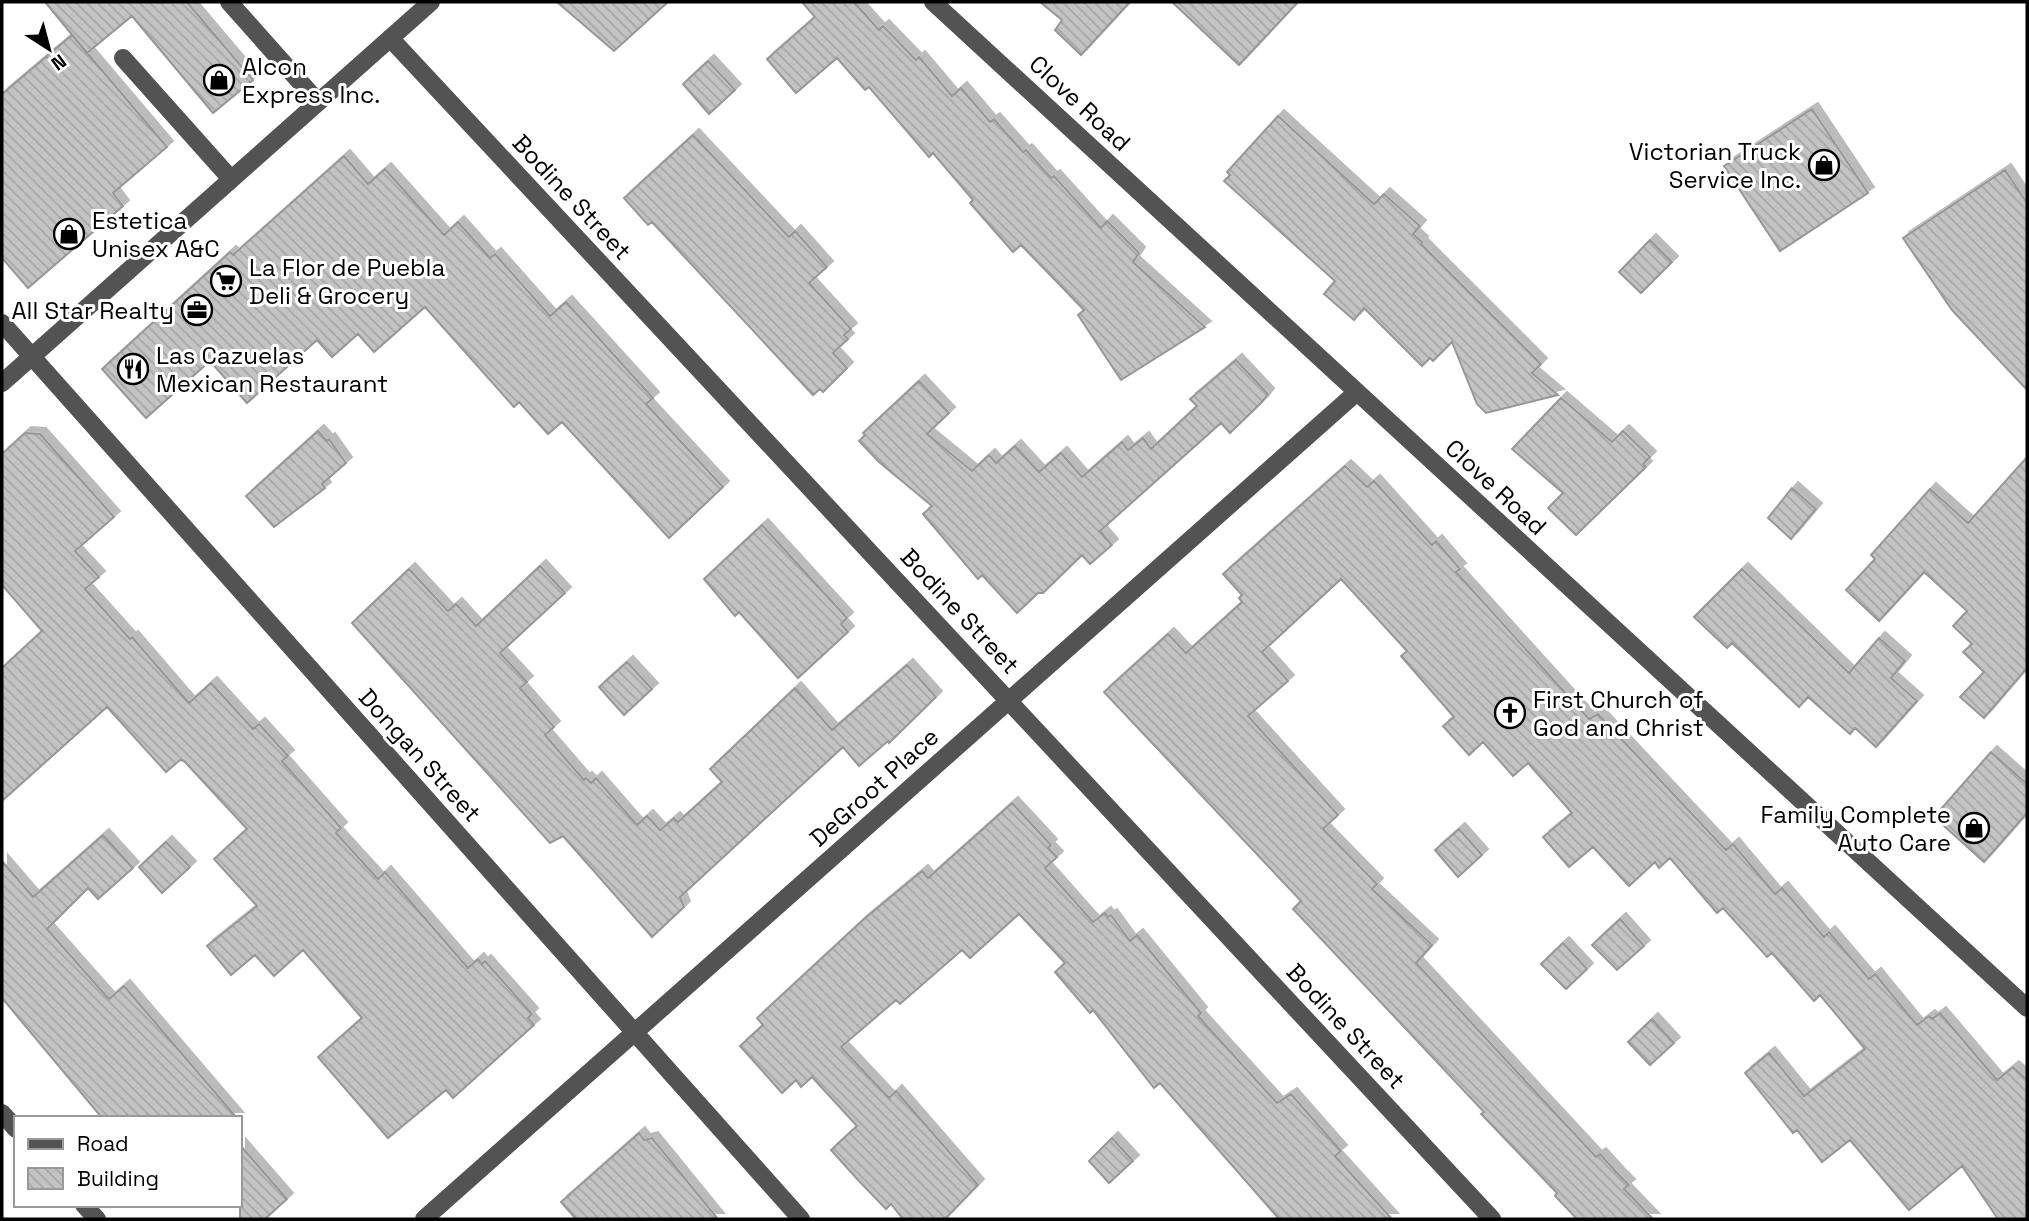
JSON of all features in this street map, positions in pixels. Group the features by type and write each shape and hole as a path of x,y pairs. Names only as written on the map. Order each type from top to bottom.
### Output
{"street":[{"path":"229,2 317,102"},
{"path":"2,383 431,2"},
{"name":"Clove Road","path":"933,2 2027,1008"},
{"name":"Bodine Street","path":"390,38 1010,699 1492,1219"},
{"path":"123,58 231,179"},
{"name":"Dongan Street","path":"2,323 801,1219"},
{"name":"DeGroot Place","path":"424,1219 1357,392"},
{"path":"2,1113 14,1127"}],"building":[{"path":"45,2 187,2 253,80 213,113 132,16 87,53"},
{"path":"557,2 668,2 614,51"},
{"path":"802,2 854,2 879,30 883,26 916,60 919,57 952,96 961,88 990,122 994,119 1023,152 1026,150 1051,178 1054,176 1101,228 1107,221 1139,253 1133,262 1205,327 1121,380 1078,315 1084,310 1021,245 1013,252 970,203 973,200 933,153 929,157 869,87 865,90 837,58 796,93 767,59 815,17"},
{"path":"1040,2 1130,2 1081,55 1055,30 1062,20"},
{"path":"1172,2 1298,2 1239,65"},
{"path":"72,35 167,147 113,193 123,206 28,288 2,258 2,94"},
{"path":"708,61 735,90 709,114 683,84"},
{"path":"1812,109 1868,193 1780,251 1724,166"},
{"path":"1278,116 1374,204 1384,194 1420,226 1413,234 1421,244 1541,364 1532,373 1558,395 1486,413 1477,404 1452,342 1433,361 1430,358 1422,366 1364,308 1354,320 1324,294 1335,281 1224,181 1230,175 1227,172"},
{"path":"693,135 789,237 795,231 827,267 809,283 851,329 844,335 848,339 833,353 847,368 823,392 820,389 813,395 652,222 648,225 624,198"},
{"path":"344,156 368,184 385,169 444,235 458,222 490,258 495,254 550,316 566,302 653,398 646,404 723,487 669,538 562,422 548,434 519,402 514,407 425,307 374,352 358,334 332,357 317,340 247,403 210,361 146,418 102,369 230,252 233,255"},
{"path":"2005,170 2027,203 2027,390 1952,310 1903,238"},
{"path":"1650,240 1672,262 1641,293 1619,272"},
{"path":"1236,360 1268,394 1262,402 1230,433 1221,423 1100,531 1112,545 1090,564 1082,555 1043,593 1038,593 1017,613 982,575 978,579 923,514 932,506 879,462 859,441 865,435 863,433 919,381 949,413 927,434 972,471 989,455 996,463 1015,446 1039,472 1061,453 1082,477 1122,442 1128,450 1143,438 1151,449 1197,406 1190,399"},
{"path":"1561,398 1612,442 1623,431 1650,457 1643,464 1646,467 1576,535 1548,508 1563,493 1512,449"},
{"path":"318,431 327,441 329,439 346,463 322,484 325,488 274,527 246,496"},
{"path":"25,433 40,434 114,517 75,551 99,577 85,589 130,639 132,637 189,703 211,683 253,729 259,724 288,756 282,761 341,828 336,833 378,879 385,872 468,968 478,959 482,964 485,961 532,1014 528,1018 534,1025 453,1098 446,1090 388,1138 318,1057 362,1018 303,950 274,976 255,955 231,975 207,946 257,906 214,859 247,829 184,761 180,760 166,772 107,707 2,801 2,668 42,631 2,585 2,454"},
{"path":"2027,457 2027,668 1984,718 1960,697 1984,672 1963,652 1972,644 1953,626 1967,611 1924,572 1879,621 1846,590 1875,559 1871,555 1930,489 1968,523"},
{"path":"1345,466 1367,487 1374,481 1432,545 1436,541 1460,569 1456,572 1589,719 1598,714 1726,850 1733,844 1775,894 1782,888 1824,937 1829,932 1869,979 1875,974 1917,1025 1929,1016 1932,1019 1940,1013 1997,1080 2013,1067 2027,1080 2027,1219 1998,1219 1962,1166 1909,1210 1850,1140 1822,1162 1797,1130 1793,1133 1745,1073 1769,1053 1804,1096 1865,1049 1820,995 1814,1001 1772,953 1767,957 1723,908 1717,913 1670,858 1659,868 1655,862 1629,886 1593,847 1569,867 1543,837 1572,813 1528,763 1513,776 1483,742 1469,755 1443,726 1454,717 1401,656 1407,651 1341,579 1262,652 1288,681 1248,716 1338,815 1323,829 1377,884 1372,889 1432,945 1416,963 1596,1157 1600,1154 1629,1185 1624,1189 1653,1219 1577,1219 1555,1196 1557,1193 1481,1114 1484,1112 1293,909 1301,901 1104,692 1168,634 1186,653 1242,602 1239,598 1242,595 1223,574"},
{"path":"1792,488 1816,509 1791,539 1768,518"},
{"path":"762,525 847,618 841,624 848,632 798,678 739,612 735,616 704,579"},
{"path":"540,566 565,593 500,653 527,682 520,688 554,727 545,735 584,780 586,778 591,783 596,778 637,825 647,816 660,830 674,818 678,822 722,782 710,769 795,688 832,730 907,665 936,697 889,743 888,741 859,766 843,747 680,897 684,907 652,937 563,836 550,843 352,623 409,569 448,611 456,604 476,626"},
{"path":"1742,569 1849,673 1879,638 1905,661 1891,678 1917,701 1876,747 1855,728 1850,734 1808,697 1799,707 1732,643 1727,648 1694,617"},
{"path":"627,662 652,689 624,715 599,687"},
{"path":"1991,752 2027,784 2027,813 1984,862 1934,817"},
{"path":"1012,803 1051,845 1048,848 1057,857 1045,868 1093,922 1105,913 1108,917 1111,915 1130,941 1137,935 1201,1013 1198,1016 1277,1103 1291,1094 1341,1151 1335,1156 1392,1219 1279,1219 1160,1083 1154,1088 1093,1010 1090,1013 1055,972 1065,963 1019,914 970,958 962,950 900,1004 896,1000 841,1047 889,1098 896,1091 978,1185 945,1219 903,1219 891,1204 886,1209 858,1180 831,1150 857,1126 812,1077 801,1087 796,1080 782,1093 740,1046 763,1025 757,1018 864,919 922,871 928,878"},
{"path":"1459,829 1482,855 1458,877 1435,850"},
{"path":"103,835 133,868 98,899 88,888 47,929 109,999 124,986 235,1116 100,1116 2,998 2,861 33,897"},
{"path":"166,842 190,867 162,893 139,867"},
{"path":"1620,919 1644,946 1617,970 1592,945"},
{"path":"1563,943 1587,969 1566,989 1541,964"},
{"path":"1652,1019 1674,1043 1650,1065 1628,1042"},
{"path":"639,1133 644,1140 652,1138 718,1219 576,1219 561,1202"},
{"path":"1112,1138 1133,1161 1109,1183 1089,1161"},
{"path":"242,1147 287,1199 265,1219 240,1219"}],"place":[{"name":"Alcon Express Inc.","path":"219,80"},
{"name":"Victorian Truck Service Inc.","path":"1824,165"},
{"name":"Estetica Unisex A&C","path":"69,234"},
{"name":"La Flor de Puebla Deli & Grocery","path":"226,281"},
{"name":"All Star Realty","path":"197,310"},
{"name":"Las Cazuelas Mexican Restaurant","path":"133,369"},
{"name":"First Church of God and Christ","path":"1510,713"},
{"name":"Family Complete Auto Care","path":"1974,828"}]}
